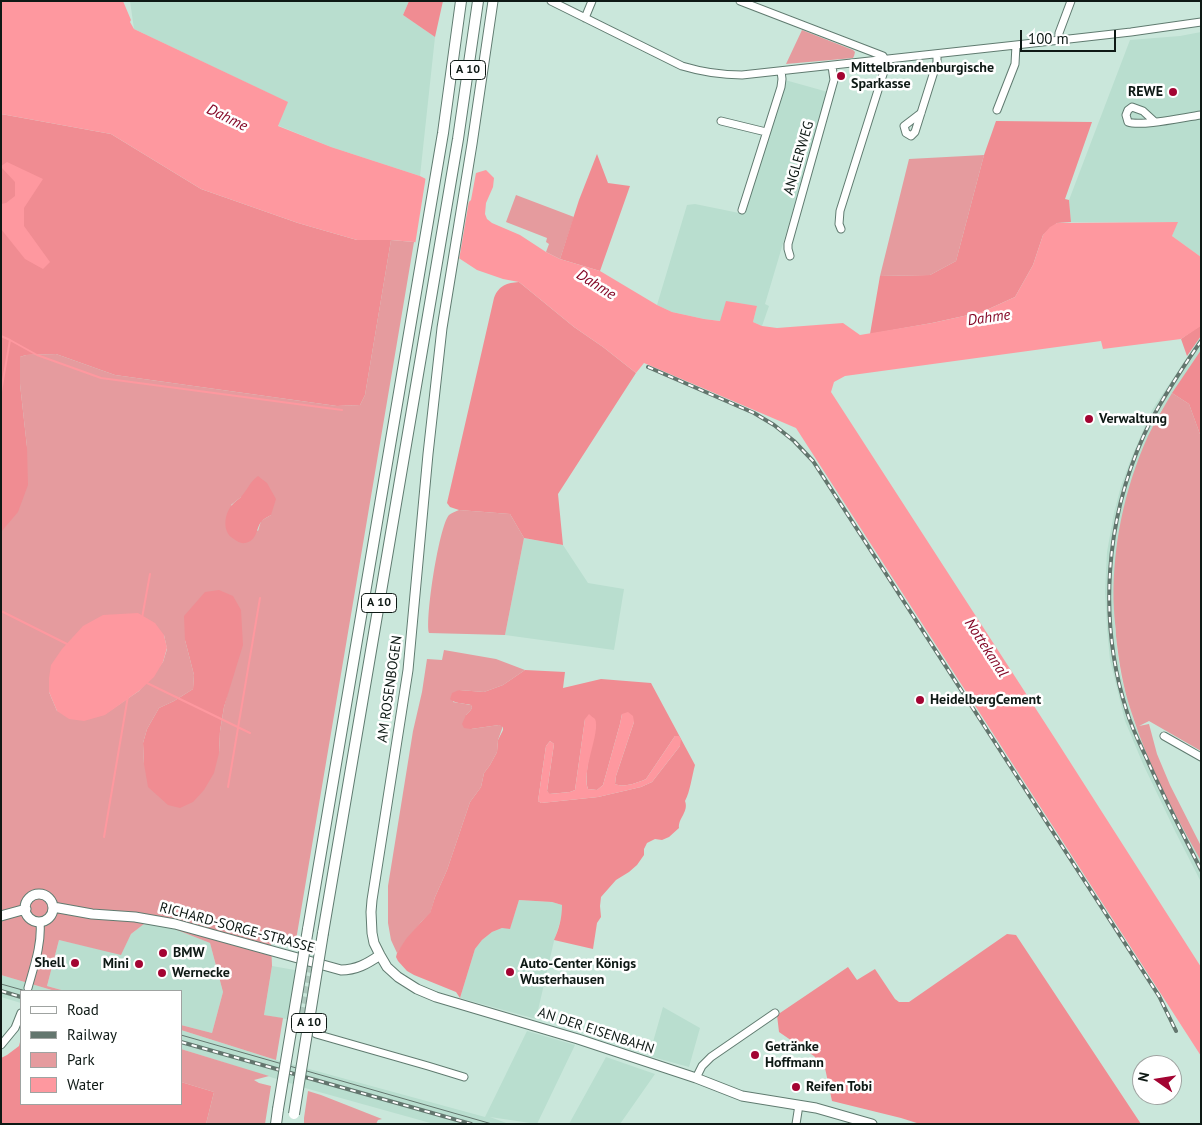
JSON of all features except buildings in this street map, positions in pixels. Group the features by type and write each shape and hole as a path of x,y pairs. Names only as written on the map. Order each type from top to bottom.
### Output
{"highway":[{"name":"A 10","path":"276,1124 443,133 462,1"},
{"name":"A 10","path":"293,1119 458,139 478,1"}],"main road":[{"name":"AM ROSENBOGEN","path":"380,955 374,943 372,933 372,900 408,670 438,356 493,1"},
{"path":"40,894 48,897 53,907 51,916 40,922 29,917 26,905 30,898 40,894"},
{"name":"RICHARD-SORGE-STRASSE","path":"53,907 92,914 149,919 174,924 340,970 360,967 380,955"},
{"path":"1,916 26,909"},
{"name":"AN DER EISENBAHN","path":"380,955 398,978 420,991 578,1039 696,1078 742,1096 799,1105 872,1124"}],"street":[{"path":"551,1 668,60 698,71 726,75 832,66 1131,32 1201,22"},
{"path":"585,18 592,1"},
{"path":"740,1 883,56 885,60 885,68 840,212 839,224 841,229"},
{"path":"1059,40 1059,33 1071,1"},
{"path":"997,110 1015,64 1016,45"},
{"path":"922,113 937,62 937,54"},
{"name":"ANGLERWEG","path":"790,256 788,244 834,80 832,66"},
{"path":"742,210 780,87 782,71"},
{"path":"1155,122 1201,115"},
{"path":"721,121 766,132"},
{"path":"1164,736 1201,758"},
{"path":"28,988 40,943 40,922"},
{"path":"696,1078 702,1066 711,1057 775,1013"},
{"path":"1,1046 15,1028 20,1016"},
{"path":"316,1034 464,1078"},
{"path":"796,1124 799,1105"}],"shaded area":[{"path":"130,1 409,1 403,15 435,37 420,176 331,147 277,125 287,102 134,29"},
{"path":"409,1 443,1 435,37 403,15"},
{"path":"1201,32 1201,257 1172,236 1177,222 1071,222 1069,200 1130,40 1180,36"},
{"path":"785,80 828,92 765,304 769,306 762,326 753,322 757,306 720,321 672,312 657,305 687,205 695,204 744,214"},
{"path":"1,114 111,134 201,189 298,223 357,240 391,240 365,395 360,405 337,406 115,375 56,354 20,357 20,384 27,447 28,485 18,512 1,532"},
{"path":"996,121 1092,122 1065,199 1069,200 1071,222 1057,223 1043,235 1033,265 1015,297 982,312 870,334 880,276 930,275 956,261 984,155"},
{"path":"597,154 608,183 630,186 600,271 560,259 579,200"},
{"path":"519,282 574,327 636,373 558,494 563,545 524,538 510,514 459,510 450,507 447,503 494,298 498,290 504,286"},
{"path":"1201,326 1201,336 1187,356 1181,339"},
{"path":"1201,336 1201,350 1158,416 1137,464 1124,510 1114,588 1114,610 1121,676 1136,727 1159,780 1201,861 1201,882 1143,764 1125,721 1110,660 1105,592 1107,552 1114,513 1132,456 1152,410"},
{"path":"1201,350 1201,437 1189,404 1172,393"},
{"path":"258,476 267,483 276,499 271,515 261,522 252,540 241,543 228,534 226,530 226,517 233,504"},
{"path":"524,538 563,545 588,583 624,589 614,650 505,635"},
{"path":"219,590 233,596 241,610 243,645 224,707 219,753 214,773 204,790 193,802 180,808 168,805 148,787 143,743 147,729 159,708 193,689 194,675 185,640 184,616 205,592"},
{"path":"525,670 565,672 563,688 601,679 651,683 695,765 690,789 685,801 685,812 680,821 679,828 669,837 662,840 655,839 647,843 644,855 637,865 616,880 601,897 601,917 597,923 593,949 554,940 560,923 562,905 552,902 519,900 510,929 502,928 492,932 475,949 460,998 456,992 407,971 396,957 406,939 430,913 470,802 481,787 484,773 497,752 498,740 503,730 503,727 499,725 471,729 464,728 462,724 472,708 471,705 452,701 450,699 452,693 459,690 484,692 503,685","holes":["622,714 634,722 615,784 626,785 646,779 675,736 680,746 652,782 641,787 598,797 541,803 538,801 546,746 550,741 554,744 547,791 549,794 570,792 575,790 585,719 596,725 588,766 587,783 588,789 597,790 603,785"]},
{"path":"519,900 552,902 562,905 562,916 554,941 536,1019 460,998 475,949 492,932 502,928 510,928"},
{"path":"144,924 167,926 210,943 223,992 212,1033 182,1025 182,990 61,990 47,986 59,940 121,954 131,934"},
{"path":"1007,934 1016,935 1141,1124 920,1124 832,1101 825,1068 814,1056 779,1032 777,1015 848,967 857,980 875,969 895,999 899,1002 909,1002"},
{"path":"272,966 306,972 297,1021 264,1015"},
{"path":"1,975 52,990 20,990 20,1003 1,997"},
{"path":"663,1007 700,1028 689,1067 649,1056"},
{"path":"182,1030 276,1060 485,1117 527,1031 575,1045 537,1124 490,1117 509,1124 434,1124 312,1090 182,1049"},
{"path":"20,1042 20,1105 182,1105 182,1082 214,1092 206,1124 1,1124 1,1058 19,1046"},
{"path":"606,1057 655,1074 620,1124 569,1124"}],"green space":[{"path":"802,30 853,50 855,52 853,58 786,64"},
{"path":"984,155 956,261 930,275 880,276 909,159"},
{"path":"516,195 574,217 560,259 546,252 549,244 546,242 547,238 506,222"},
{"path":"391,240 414,242 295,946 271,941 272,966 264,1015 283,1018 276,1060 182,1030 182,1025 212,1033 223,992 210,943 167,926 144,924 131,934 121,955 59,940 47,986 61,990 52,990 1,975 1,532 27,447 20,384 20,357 56,354 115,375 337,406 360,405 365,395","holes":["241,497 271,515 261,521 258,531 231,505","164,635 167,649 163,662 139,691 105,714 57,711 49,692","185,640 231,680 220,731 219,753 144,764 143,743 147,729 159,708 193,689 194,675"]},
{"path":"1172,393 1189,404 1201,437 1201,751 1149,721 1139,726 1149,724 1157,754 1170,785 1201,846 1201,861 1163,789 1138,733 1122,675 1114,613 1117,543 1126,499 1132,477 1148,436"},
{"path":"459,510 510,514 524,538 505,635 429,633 431,592 441,536 449,515"},
{"path":"444,650 496,659 525,670 503,685 484,692 459,690 453,702 471,705 472,708 466,715 471,729 503,726 498,740 497,752 484,773 481,787 470,802 430,914 421,922 397,953 391,940 388,923 388,886 413,731 427,659 442,660"},
{"path":"182,1049 269,1076 254,1080 271,1086 265,1124 206,1124 214,1092 182,1082"},
{"path":"308,1091 382,1119 378,1120 376,1124 304,1124"}],"water":[{"path":"1,1 123,1 134,29 288,102 278,126 331,147 420,176 426,179 423,199 458,212 471,200 476,173 486,170 494,178 493,187 486,203 485,214 492,223 520,235 560,259 600,271 672,312 704,319 720,321 726,301 757,306 753,322 762,326 777,328 843,323 860,335 932,323 982,312 1015,297 1033,265 1043,235 1050,227 1057,223 1178,222 1172,236 1201,257 1201,326 1181,339 1103,349 1101,341 845,376 834,382 831,392 1201,967 1201,1056 796,428 644,363 636,373 574,327 519,282 503,279 477,270 448,251 414,242 357,240 298,223 201,189 111,134 1,114"},
{"path":"7,162 43,179 24,208 24,226 50,262 43,269 25,259 1,229 1,204 6,203 15,196 15,182 1,167"},
{"path":"138,613 155,623 164,635 167,648 163,662 154,677 139,691 105,715 84,721 69,719 57,711 49,692 49,678 51,665 62,649 83,626 103,615"},
{"path":"628,712 633,716 634,722 615,784 626,785 646,779 675,736 679,736 681,739 680,746 652,782 641,787 598,797 541,803 538,801 546,746 550,741 554,744 547,791 550,794 575,790 585,719 589,714 595,719 596,725 587,772 588,789 597,790 603,785 622,714"}],"pier":[{"path":"474,171 459,260 447,253 415,245 426,176 428,179 425,198 458,209 469,199"}],"waterway":[{"path":"1,336 37,355 101,378 342,410"},
{"path":"1,392 10,340"},
{"path":"142,618 150,574"},
{"path":"228,787 260,598"},
{"path":"1,611 69,645"},
{"path":"147,683 250,733"},
{"path":"104,837 128,696"}],"tunnel":[{"path":"308,1032 302,1027 301,1019 312,962"}],"tram line":[{"path":"1,984 22,990"},
{"path":"182,1035 492,1124"}],"railway":[{"path":"1201,341 1156,411 1131,468 1121,502 1114,537 1109,607 1112,643 1118,678 1129,718 1159,786 1201,870"},
{"path":"648,367 754,413 774,425 794,441 813,461 1159,996 1176,1031"},
{"path":"1,991 20,997"},
{"path":"182,1042 471,1124"}],"place":[{"name":"Mittelbrandenburgische Sparkasse","path":"841,76"},
{"name":"REWE","path":"1173,92"},
{"name":"Verwaltung","path":"1089,419"},
{"name":"HeidelbergCement","path":"920,700"},
{"name":"BMW","path":"163,953"},
{"name":"Shell","path":"75,963"},
{"name":"Mini","path":"139,964"},
{"name":"Auto-Center Königs Wusterhausen","path":"510,972"},
{"name":"Wernecke","path":"162,973"},
{"name":"Getränke Hoffmann","path":"755,1055"},
{"name":"Reifen Tobi","path":"796,1087"}],"water label":[{"name":"Dahme","path":"227,118"},
{"name":"Dahme","path":"596,285"},
{"name":"Dahme","path":"989,318"},
{"name":"Nottekanal","path":"986,648"}]}
